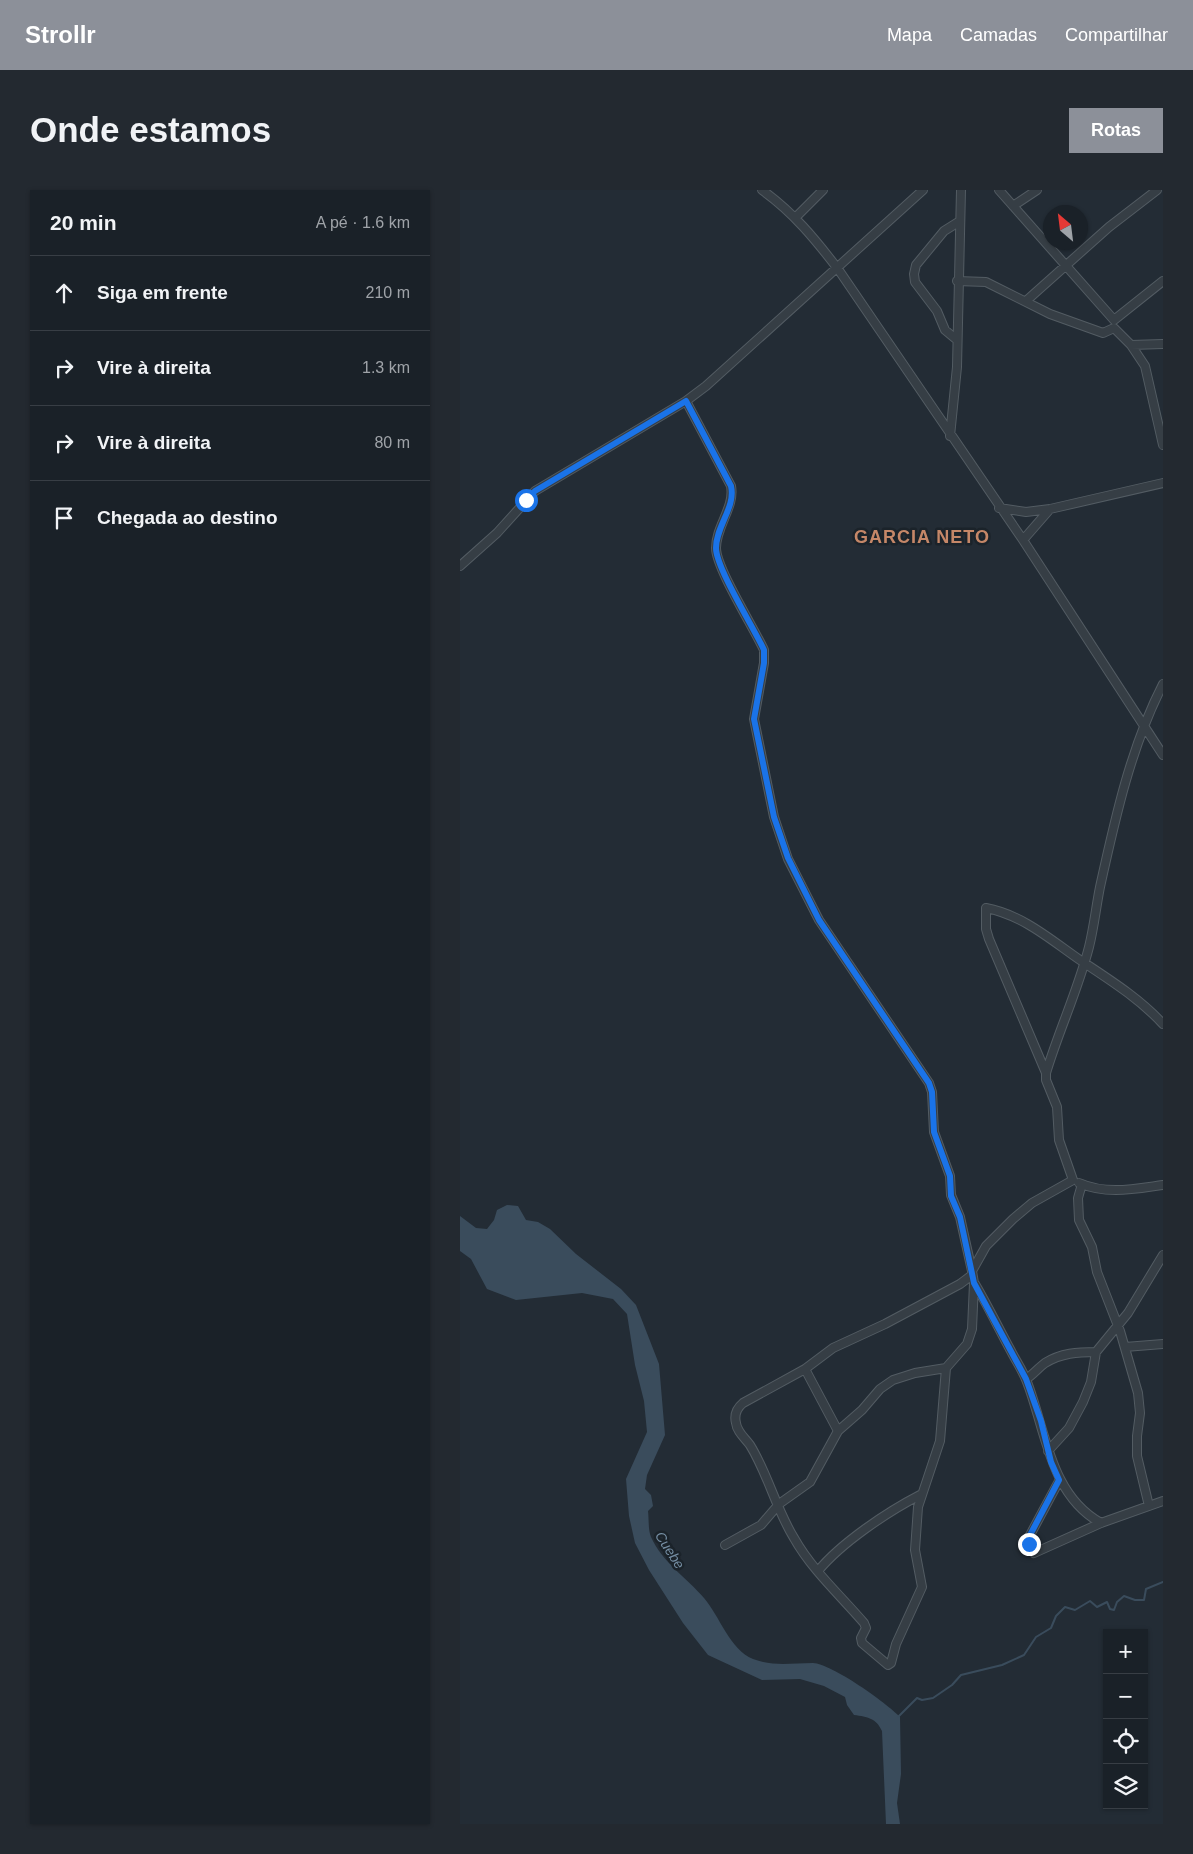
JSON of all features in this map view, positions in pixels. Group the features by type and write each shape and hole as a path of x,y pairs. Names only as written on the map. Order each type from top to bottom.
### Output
{"street":[{"path":"762,190 796,218 816,239 838,269 999,508 1023,540 1163,755"},
{"path":"796,218 823,190"},
{"path":"460,566 497,533 535,491 686,401 838,269 923,190"},
{"path":"950,436 957,367 960,190"},
{"path":"999,190 1114,324 1145,366 1163,445"},
{"path":"1013,206 1037,190"},
{"path":"1026,301 1109,227 1156,190"},
{"path":"957,340 945,330 937,311 915,282 914,274 916,265 944,231 960,221"},
{"path":"957,281 986,282 1050,314 1104,333 1163,281"},
{"path":"1131,345 1163,344"},
{"path":"686,401 731,486 733,496 720,530 716,549 721,566 764,650 764,663 754,719 774,817 788,858 819,920 929,1083 932,1092 934,1132 950,1176 951,1196 960,1217 972,1276 972,1329 967,1344 946,1368 940,1441 927,1481 920,1495 915,1550 922,1587 896,1644 891,1664 885,1664 862,1643 861,1638 865,1624 818,1571 794,1538 754,1452 738,1430 736,1412 743,1403 805,1369 832,1348 886,1324 972,1276 986,1246 1013,1219 1032,1203 1073,1180"},
{"path":"999,508 1026,512 1050,509 1163,485"},
{"path":"1023,540 1050,509"},
{"path":"1163,684 1144,725 1123,795 1084,963 1074,997 1046,1073 1046,1080 1057,1107 1059,1140 1073,1180 1110,1191 1131,1190 1163,1184"},
{"path":"1046,1073 989,939 985,909 1007,913 1026,922 1127,992 1163,1024"},
{"path":"1082,1184 1078,1198 1079,1220 1092,1247 1097,1272 1118,1326 1138,1392 1140,1413 1137,1456 1149,1506"},
{"path":"1048,1451 1069,1428 1083,1402 1091,1382 1096,1352 1128,1313 1163,1255"},
{"path":"972,1276 1026,1379 1059,1480 1090,1516 1102,1523"},
{"path":"1125,1347 1163,1344"},
{"path":"1026,1379 1046,1362 1058,1357 1073,1352 1096,1352"},
{"path":"725,1544 761,1525 779,1504 810,1482 838,1431 862,1410 880,1389 893,1380 914,1373 946,1368"},
{"path":"805,1369 838,1431"},
{"path":"1059,1480 1029,1537 1028,1541 1032,1552 1038,1553 1102,1523 1163,1501"},
{"path":"818,1571 831,1556 878,1521 920,1495"},
{"path":"1088,1529 1090,1516"}],"water":[{"path":"507,1205 518,1206 526,1220 538,1222 550,1229 576,1254 621,1289 636,1305 659,1364 665,1435 647,1475 645,1489 651,1495 653,1506 648,1511 650,1534 662,1554 704,1598 731,1640 745,1654 753,1659 768,1663 813,1663 822,1665 859,1685 900,1717 901,1774 897,1803 900,1824 886,1824 882,1731 877,1723 854,1715 847,1705 845,1697 824,1686 800,1679 762,1680 708,1655 683,1623 649,1570 635,1543 629,1516 626,1479 647,1432 644,1401 635,1365 627,1314 613,1299 582,1293 516,1300 487,1289 471,1259 460,1251 460,1216 476,1228 487,1229 494,1220 497,1210"}],"waterway":[{"path":"898,1717 917,1698 922,1700 933,1698 952,1685 961,1675 1002,1665 1024,1655 1036,1637 1051,1628 1056,1616 1065,1607 1075,1610 1090,1601 1097,1607 1107,1602 1110,1609 1114,1610 1117,1602 1124,1596 1135,1600 1144,1600 1146,1589 1163,1582"}],"district":[{"name":"GARCIA NETO","path":"922,537"}],"route":[{"path":"526,500 535,491 686,401 731,486 733,496 720,530 716,549 721,566 764,650 764,663 754,719 774,817 788,858 819,920 894,1034 929,1083 932,1092 934,1132 950,1176 951,1196 960,1217 974,1283 1026,1379 1041,1421 1051,1462 1059,1480 1029,1537 1029,1544"}],"water label":[{"name":"Cuebe","path":"670,1550"}]}
